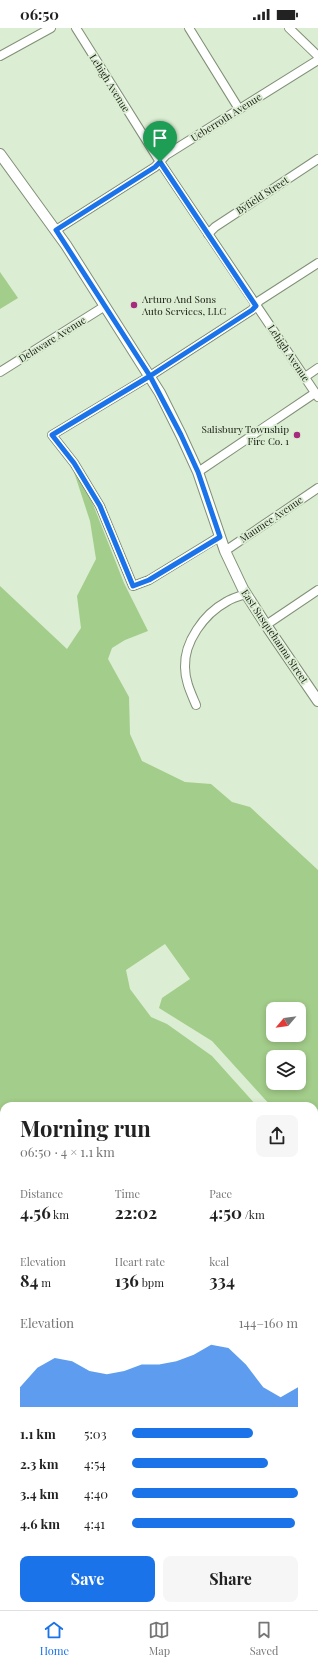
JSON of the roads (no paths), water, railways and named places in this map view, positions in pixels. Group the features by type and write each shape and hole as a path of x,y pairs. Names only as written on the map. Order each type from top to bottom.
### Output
{"main road":[{"name":"East Susquehanna Street","path":"0,154 56,230 150,376 181,435 198,472 225,550 246,594 318,701"}],"street":[{"path":"0,56 51,28"},
{"name":"Lehigh Avenue","path":"76,28 160,162 317,395"},
{"path":"188,28 239,109"},
{"path":"289,28 318,56"},
{"name":"Ueberroth Avenue","path":"56,230 155,167 166,155 318,60"},
{"name":"Byfield Street","path":"208,234 215,227 318,159"},
{"path":"220,537 149,580 133,586 100,506 78,468 52,435 150,376 252,310 259,301 318,263"},
{"name":"Delaware Avenue","path":"0,372 105,306"},
{"path":"304,377 318,368"},
{"path":"198,472 317,395"},
{"name":"Maumee Avenue","path":"225,550 318,488"},
{"path":"266,625 318,590"},
{"path":"196,705 186,678 185,660 189,644 201,625 211,613 226,602 246,594"}],"place":[{"name":"Arturo And Sons Auto Services, LLC","path":"134,305"},
{"name":"Salisbury Township Fire Co. 1","path":"297,435"}]}
